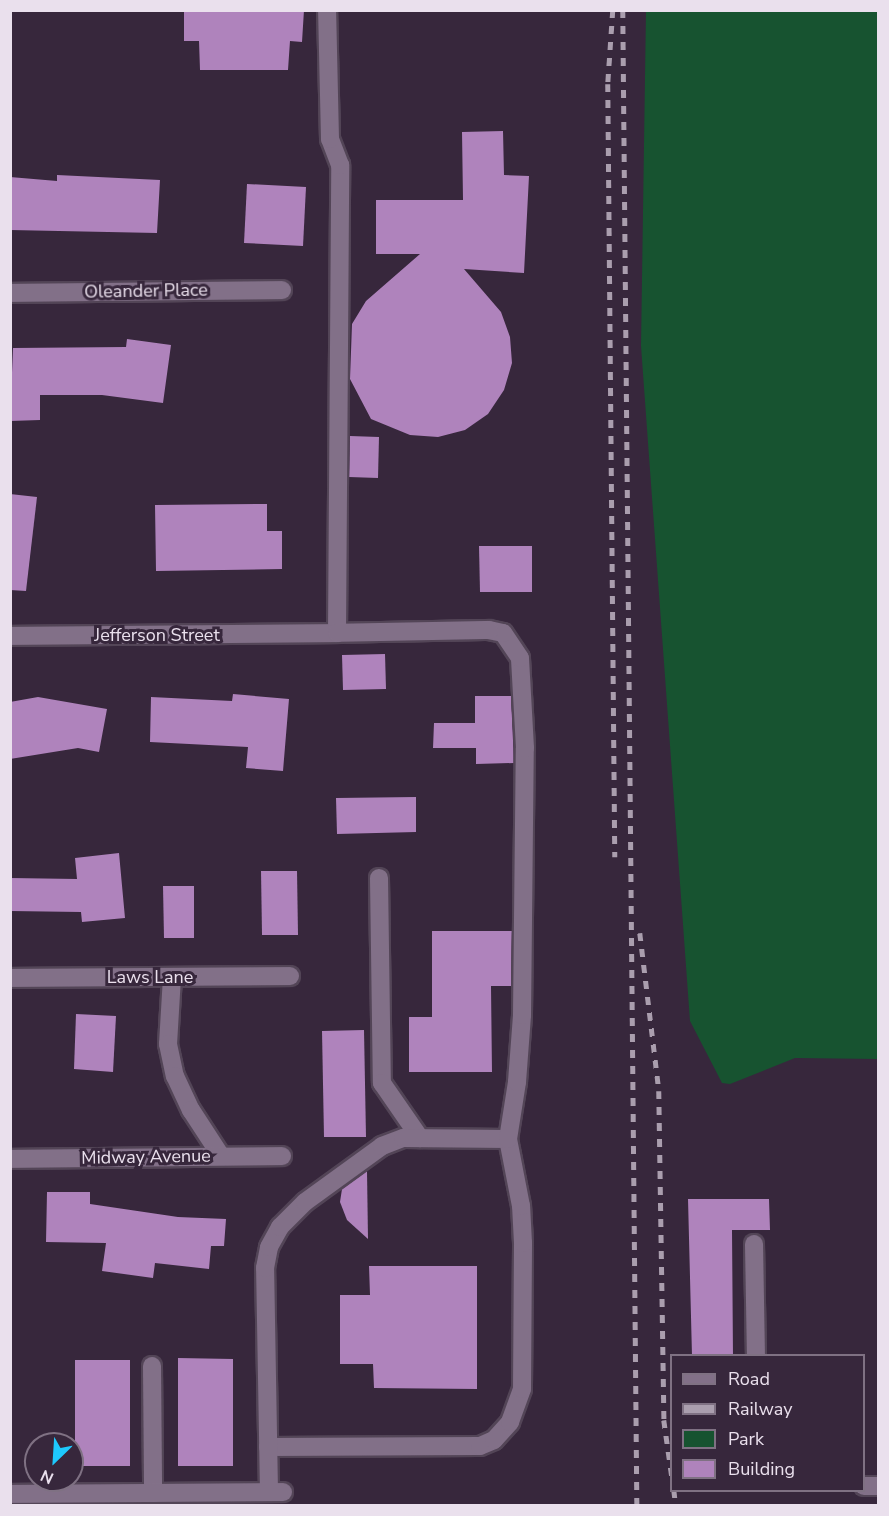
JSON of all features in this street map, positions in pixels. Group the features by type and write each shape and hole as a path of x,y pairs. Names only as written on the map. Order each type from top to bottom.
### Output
{"street":[{"path":"327,10 330,139 340,165 337,633"},
{"name":"Oleander Place","path":"10,293 282,290"},
{"name":"Jefferson Street","path":"10,636 489,630 503,633 520,658 525,748 522,1015 508,1139 521,1206 522,1389 510,1422 494,1440 480,1446 268,1447"},
{"path":"379,878 382,1083 420,1138"},
{"name":"Laws Lane","path":"10,978 290,976"},
{"path":"172,977 168,1044 175,1076 191,1110 221,1156"},
{"path":"10,1494 153,1493 224,1499 276,1492 268,1447 265,1268 268,1247 280,1227 305,1202 382,1146 403,1138 508,1139"},
{"name":"Midway Avenue","path":"10,1159 282,1156"},
{"path":"754,1244 756,1354"},
{"path":"152,1366 153,1493"}],"green space":[{"path":"646,11 878,11 878,1059 795,1058 730,1084 722,1083 690,1021 641,346"}],"building":[{"path":"184,10 304,10 302,42 290,41 288,70 200,70 199,41 184,41"},
{"path":"503,131 504,175 529,176 524,273 464,269 501,312 510,337 512,363 504,390 488,414 465,430 438,437 410,435 371,419 350,379 352,324 366,301 420,254 376,254 376,200 463,200 462,132"},
{"path":"57,175 160,180 157,233 10,230 10,177 57,181"},
{"path":"247,184 306,187 303,246 244,243"},
{"path":"127,339 171,345 163,403 102,395 40,395 40,420 10,421 13,348 126,347"},
{"path":"350,436 379,437 378,478 349,477"},
{"path":"10,494 37,497 26,591 10,590"},
{"path":"267,504 267,531 282,531 282,569 156,571 155,505"},
{"path":"479,546 532,546 532,592 480,592"},
{"path":"385,654 386,689 343,690 342,655"},
{"path":"233,694 289,699 283,771 246,768 248,747 150,742 151,697 232,701"},
{"path":"475,696 511,696 514,763 476,764 476,748 433,748 434,723 475,723"},
{"path":"38,697 107,709 99,752 78,748 10,759 10,702"},
{"path":"416,797 416,832 337,834 336,798"},
{"path":"119,853 125,918 82,922 81,912 10,911 10,878 77,879 75,858"},
{"path":"261,871 297,871 298,935 262,935"},
{"path":"163,886 194,886 194,938 164,938"},
{"path":"432,931 512,931 511,986 491,986 492,1072 409,1072 409,1017 432,1017"},
{"path":"76,1014 116,1016 113,1072 74,1069"},
{"path":"364,1030 366,1137 324,1137 322,1031"},
{"path":"367,1171 368,1239 347,1220 340,1202 342,1189"},
{"path":"47,1192 90,1192 90,1204 178,1217 226,1219 224,1246 211,1246 209,1269 155,1263 153,1278 102,1271 106,1243 46,1242"},
{"path":"688,1199 769,1199 770,1230 732,1230 733,1354 692,1354"},
{"path":"369,1266 477,1266 477,1389 374,1388 373,1364 340,1364 340,1295 370,1295"},
{"path":"178,1358 233,1359 233,1466 178,1466"},
{"path":"75,1360 130,1360 130,1466 84,1466 84,1432 75,1432"}],"railway":[{"path":"613,10 608,84 615,857"},
{"path":"623,10 637,1506"},
{"path":"640,933 659,1091 664,1420 670,1463"},
{"path":"674,1492 676,1506"}]}
